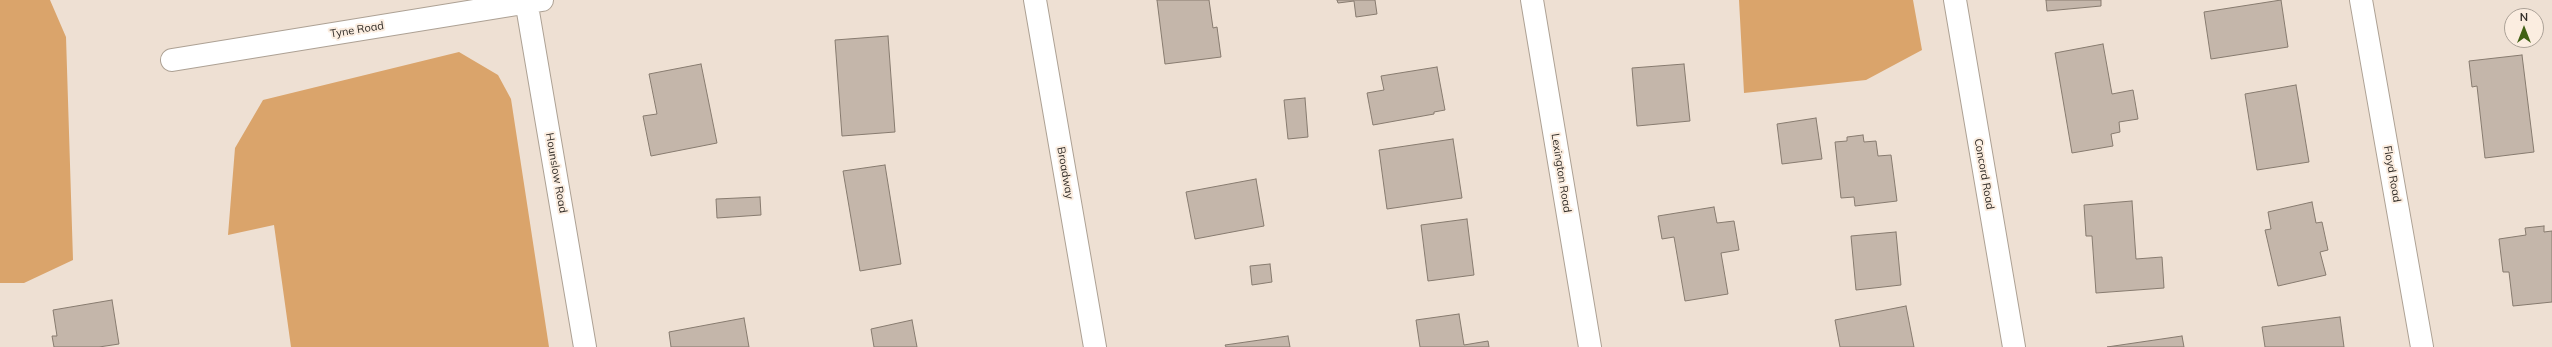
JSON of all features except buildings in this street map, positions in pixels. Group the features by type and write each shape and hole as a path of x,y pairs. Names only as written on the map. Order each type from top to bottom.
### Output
{"street":[{"name":"Broadway","path":"1035,0 1095,347"},
{"name":"Lexington Road","path":"1532,0 1590,347"},
{"name":"Concord Road","path":"1955,0 2014,347"},
{"name":"Floyd Road","path":"2361,0 2422,347"},
{"name":"Tyne Road","path":"172,60 531,1"},
{"name":"Hounslow Road","path":"531,1 585,347"}],"shaded area":[{"path":"0,0 50,0 66,37 73,260 24,283 0,283"},
{"path":"1739,0 1913,0 1922,50 1866,80 1744,93"},
{"path":"459,52 498,75 511,99 549,347 291,347 274,225 228,235 235,148 263,100"}]}
